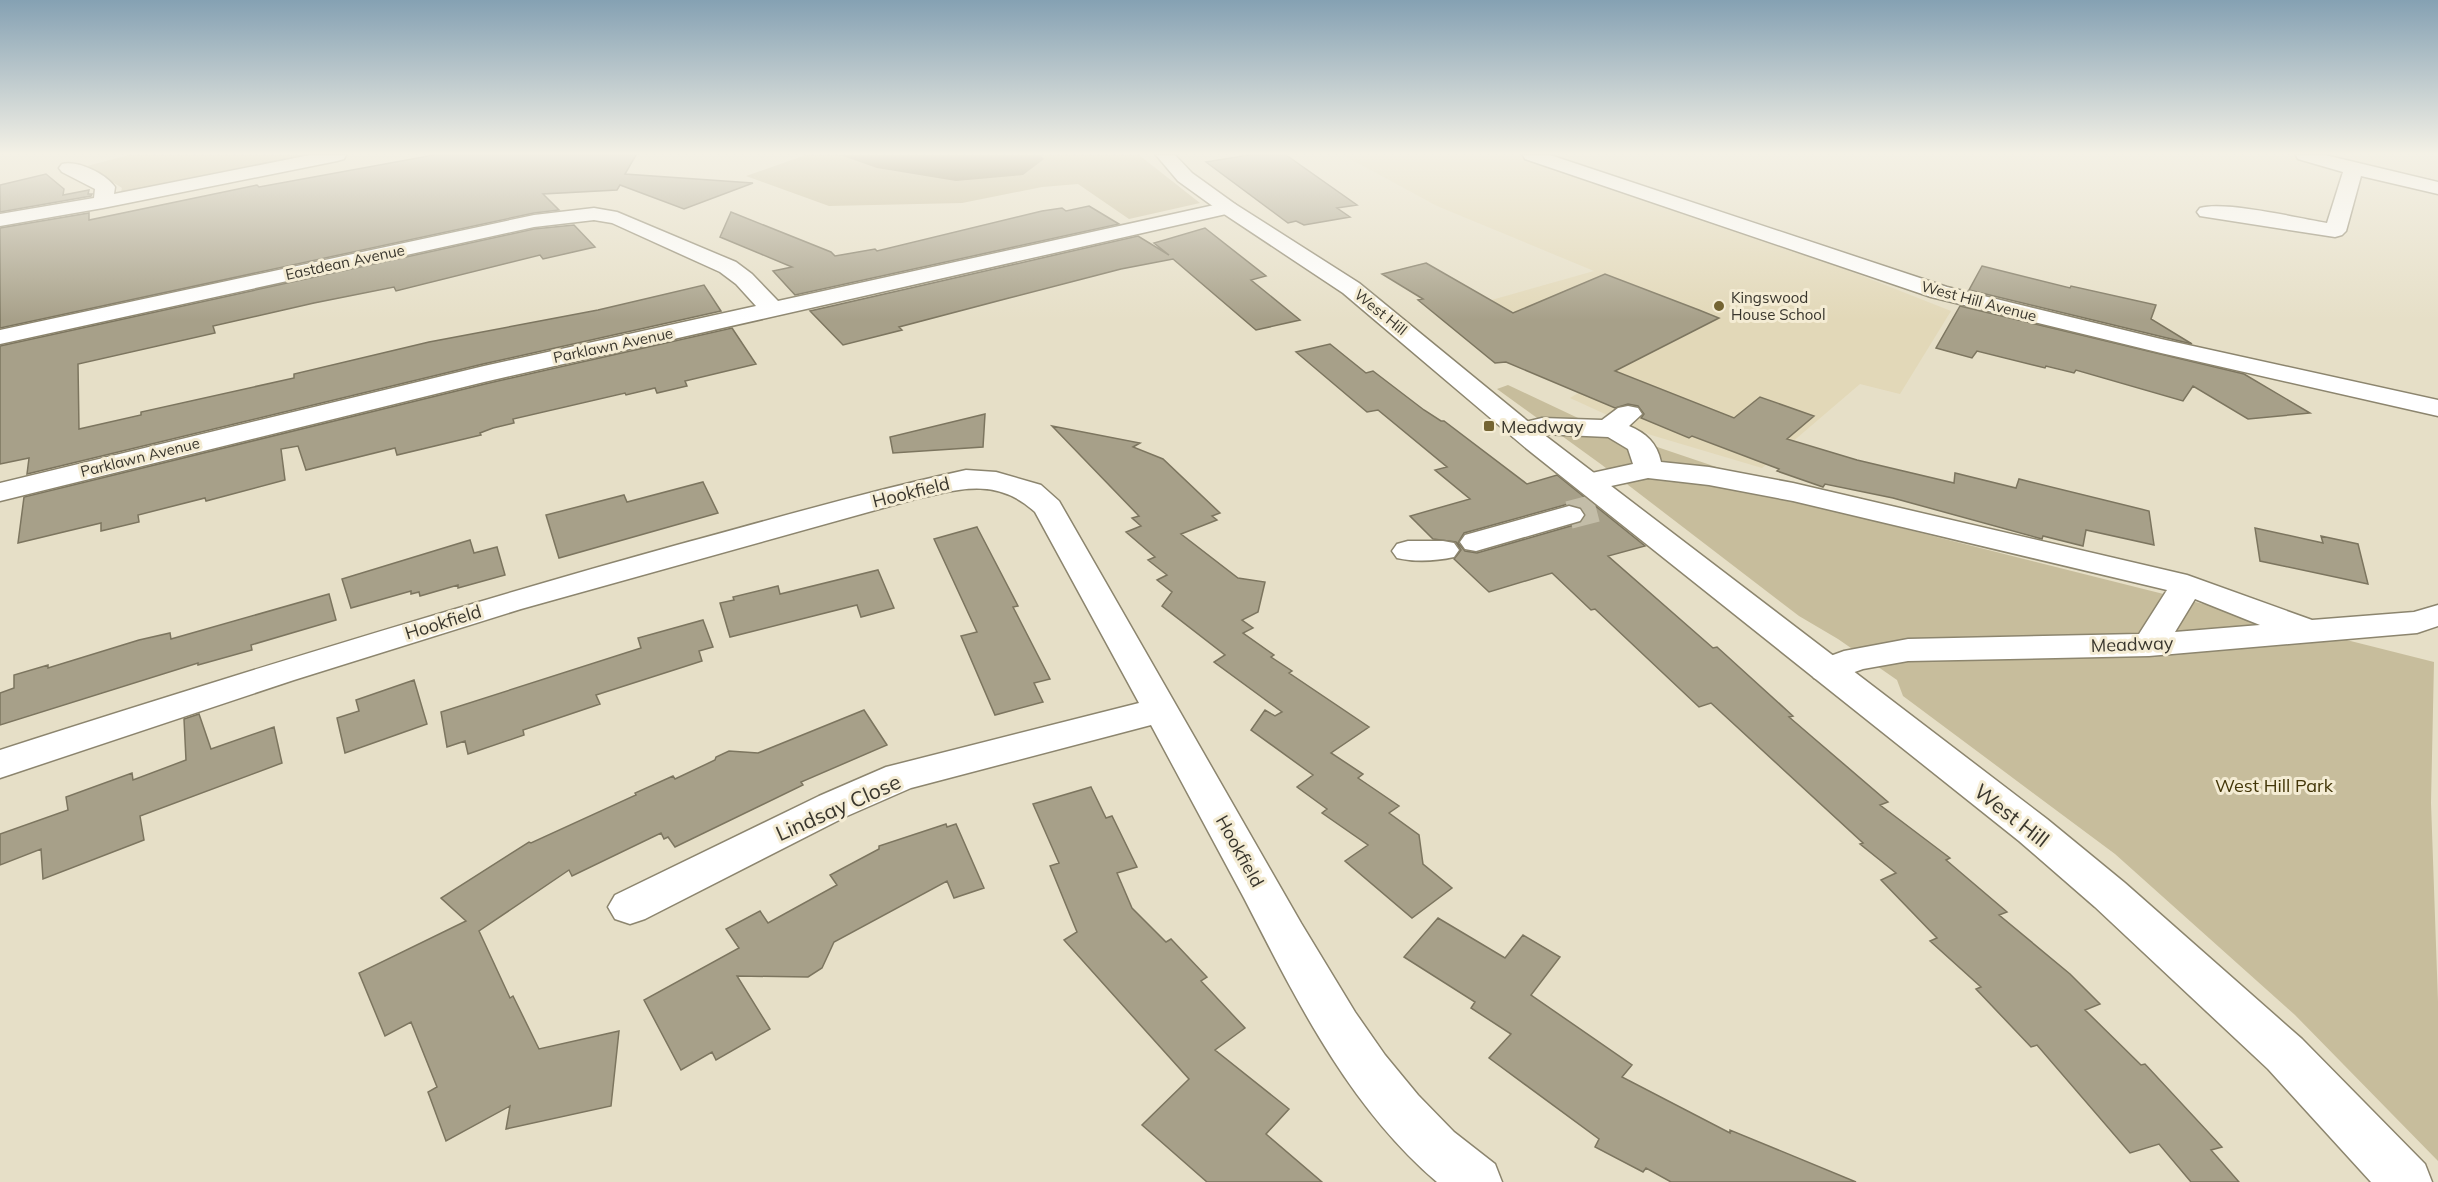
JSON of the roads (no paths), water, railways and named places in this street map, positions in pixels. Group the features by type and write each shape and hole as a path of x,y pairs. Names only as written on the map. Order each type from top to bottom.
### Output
{"street":[{"path":"0,220 56,210"},
{"name":"Parklawn Avenue","path":"0,492 484,374 1217,210"},
{"name":"West Hill","path":"1230,210 1351,288 1601,497 2033,830 2110,895 2285,1054 2406,1182"},
{"name":"West Hill Avenue","path":"1696,210 1939,292 2150,343 2438,408"},
{"path":"2208,212 2335,231 2341,210"},
{"name":"Eastdean Avenue","path":"0,337 534,221 594,214 617,218 728,267 744,279 773,310"},
{"path":"1523,430 1542,426 1621,422 1644,448 1648,469"},
{"path":"1601,497 1648,469 1709,476 1793,492 2187,585 2308,631"},
{"name":"Hookfield","path":"0,764 281,672 509,602 891,496 966,479 996,481 1030,491 1048,507 1309,975 1367,1072 1411,1125 1476,1182"},
{"path":"1476,542 1569,515"},
{"path":"1408,551 1443,550"},
{"path":"2149,645 2187,585"},
{"name":"Meadway","path":"1827,670 1856,659 1908,650 2149,645 2417,622 2438,615"},
{"name":"Lindsay Close","path":"630,907 833,806 900,777 1161,710"}],"tunnel":[{"path":"1569,515 1600,507"}],"place":[{"name":"Kingswood House School","path":"1719,306"},
{"name":"Meadway","path":"1489,426"}],"park label":[{"name":"West Hill Park","path":"2274,785"}]}
